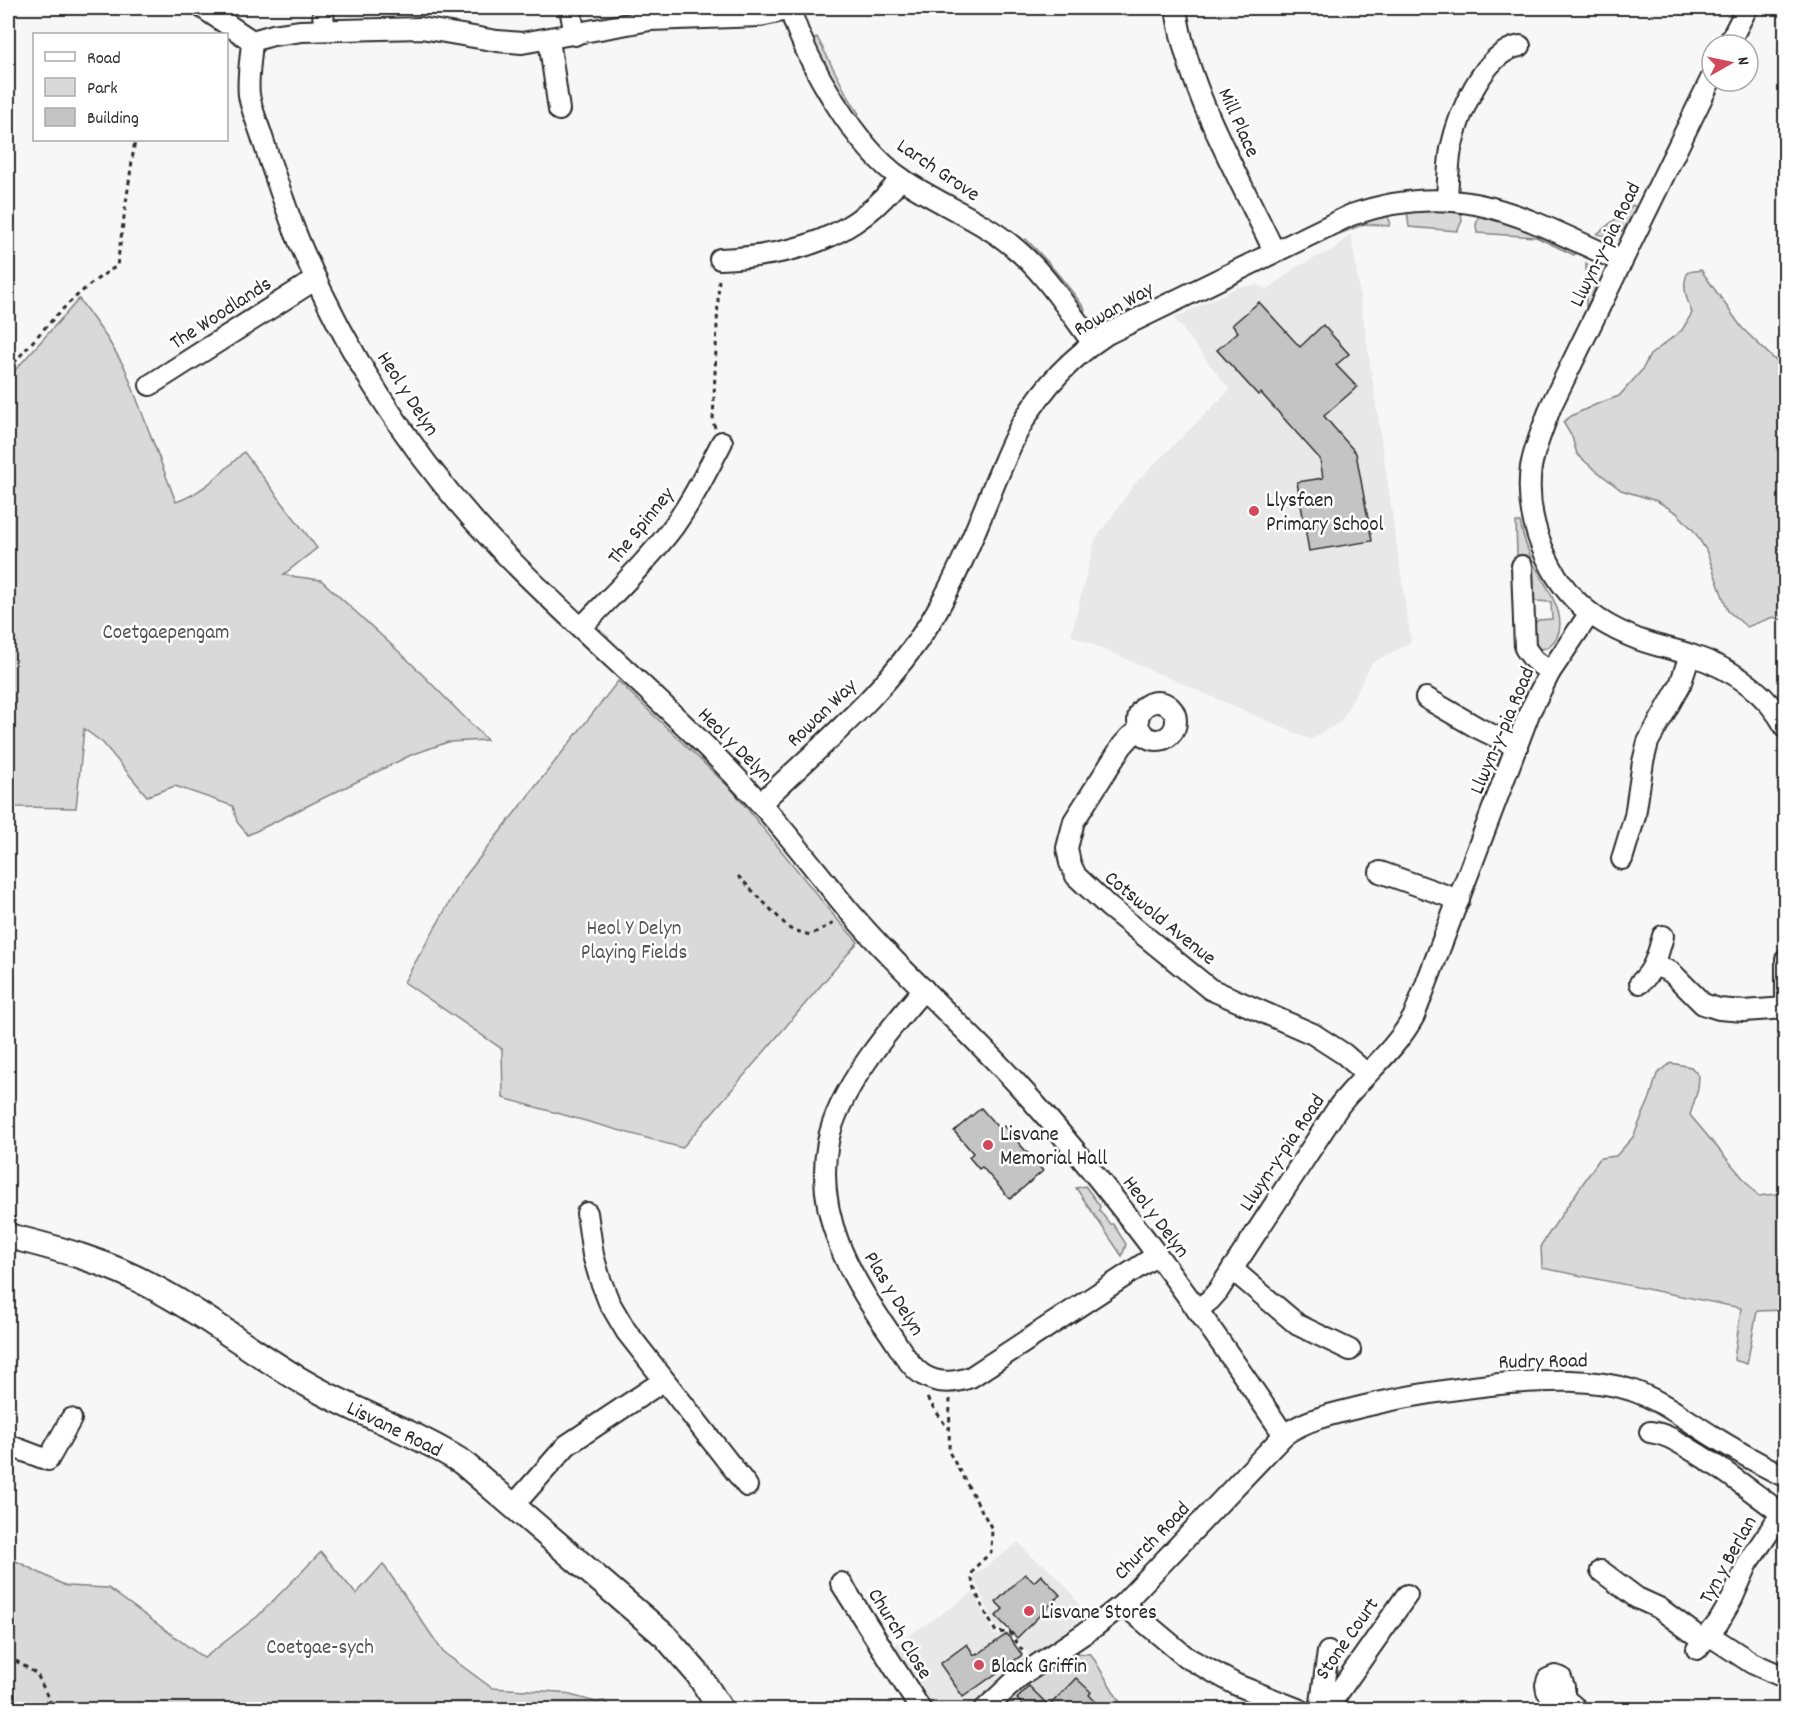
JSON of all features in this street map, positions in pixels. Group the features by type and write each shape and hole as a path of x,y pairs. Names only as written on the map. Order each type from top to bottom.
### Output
{"main road":[{"name":"Lisvane Road","path":"8,1236 55,1247 153,1286 310,1386 450,1454 665,1636 698,1674 721,1710"}],"street":[{"path":"203,8 252,42 273,35 324,30 422,28 510,43 574,35 651,20 741,12 760,16 792,9"},
{"path":"323,8 324,30"},
{"path":"570,8 574,35"},
{"name":"Mill Place","path":"1176,8 1181,37 1202,99 1274,251"},
{"path":"1734,33 1747,8"},
{"name":"Larch Grove","path":"792,9 816,67 841,112 874,154 901,178 1009,243 1040,272 1093,343"},
{"path":"549,39 559,110"},
{"name":"Heol y Delyn","path":"252,42 249,94 285,206 316,279 375,387 393,416 444,486 496,545 678,719 761,803 850,912 1009,1075 1058,1129 1157,1255 1284,1435"},
{"path":"1447,200 1451,150 1459,120 1467,102 1476,84 1503,52 1520,45"},
{"name":"Llwyn-y-pia Road","path":"1197,1310 1210,1300 1232,1269 1339,1106 1400,1039 1414,1016 1530,711 1550,672 1590,613 1564,586 1539,540 1531,502 1531,470 1535,450 1551,406 1704,93"},
{"path":"720,259 774,254 815,243 867,215 886,198 901,178"},
{"name":"Rowan Way","path":"761,803 869,700 898,669 914,647 930,624 953,580 1022,424 1061,370 1093,343 1125,323 1351,215 1409,201 1447,200 1508,212 1622,262"},
{"name":"The Woodlands","path":"150,385 316,279"},
{"name":"The Spinney","path":"581,628 674,525 691,501 722,442"},
{"path":"1522,566 1525,648 1534,660 1550,672"},
{"path":"1590,613 1636,639 1714,663 1745,681 1762,696 1785,728"},
{"path":"1622,859 1635,816 1648,742 1680,684 1690,655"},
{"path":"1426,698 1517,747"},
{"name":"Cotswold Avenue","path":"1140,730 1122,746 1074,821 1067,848 1076,876 1109,907 1210,989 1314,1034 1344,1054 1367,1074"},
{"path":"1380,872 1459,900"},
{"path":"1640,983 1648,976 1654,965 1663,936"},
{"path":"1785,959 1785,999"},
{"path":"1654,965 1671,972 1703,1004 1719,1009 1744,1011 1785,1008"},
{"name":"Plas y Delyn","path":"924,989 872,1053 834,1120 826,1152 825,1188 838,1244 864,1297 912,1365 922,1375 933,1380 950,1382"},
{"path":"587,1213 593,1255 609,1302 626,1331 663,1382 747,1486"},
{"path":"950,1382 961,1381 980,1373 1157,1255"},
{"path":"1232,1269 1298,1325 1350,1350"},
{"name":"Rudry Road","path":"1284,1435 1296,1427 1329,1415 1437,1390 1540,1381 1591,1382 1629,1390 1663,1403 1713,1436 1785,1477"},
{"path":"513,1505 567,1445 663,1382"},
{"path":"8,1445 48,1460 71,1419"},
{"path":"1650,1432 1664,1434 1783,1510"},
{"name":"Church Road","path":"984,1710 1019,1677 1094,1627 1123,1604 1284,1435"},
{"name":"Tyn y Berlan","path":"1783,1510 1748,1563 1732,1599 1704,1641 1785,1678"},
{"path":"1601,1571 1637,1599 1659,1608 1704,1641"},
{"name":"Church Close","path":"841,1583 921,1710"},
{"name":"Stone Court","path":"1326,1710 1407,1595"},
{"path":"1123,1604 1186,1657 1237,1685 1300,1710"},
{"path":"1320,1710 1328,1652"}],"path":[{"path":"8,370 74,296 96,278 117,266 135,141"},
{"path":"720,259 712,421 722,442"},
{"path":"738,876 790,929 810,935 850,912"},
{"path":"950,1382 950,1452 992,1529 992,1552 972,1571 971,1577 996,1632 1010,1633 1028,1659"},
{"path":"8,1656 37,1674 54,1710"}],"shaded area":[{"name":"Llysfaen Primary School","path":"1351,234 1411,642 1372,663 1341,721 1311,740 1071,635 1095,540 1136,482 1230,390 1174,318 1238,287 1258,285 1267,290 1295,268 1334,249"},
{"path":"1019,1542 1029,1555 1047,1567 1068,1588 1086,1616 1030,1656 1007,1627 997,1630 973,1576"},
{"path":"973,1592 994,1635 1008,1634 1025,1659 969,1709 935,1709 894,1646"}],"green space":[{"path":"817,37 859,114 854,117 811,40"},
{"path":"1633,205 1636,207 1630,220 1618,234 1605,236 1597,234"},
{"path":"1407,211 1461,213 1462,221 1457,231 1409,227"},
{"path":"1387,215 1390,221 1389,226 1364,224 1330,238 1330,235 1362,221"},
{"path":"1479,215 1519,227 1576,253 1574,255 1536,237 1477,233 1476,225"},
{"path":"1026,239 1050,264 1085,309 1083,316 1023,242"},
{"path":"1586,263 1596,279 1594,291 1586,309"},
{"path":"1701,270 1742,328 1777,362 1785,392 1785,621 1773,617 1747,627 1728,611 1706,550 1694,531 1677,513 1657,501 1621,490 1589,465 1577,454 1572,437 1563,422 1573,415 1619,396 1642,370 1650,355 1682,330 1692,313 1686,292 1686,277 1688,272"},
{"name":"Coetgaepengam","path":"79,299 125,368 176,502 204,487 244,452 317,548 283,575 321,580 408,660 487,740 448,742 411,755 248,835 237,822 233,806 175,786 147,796 103,743 84,729 76,808 17,807 8,804 8,378"},
{"path":"1516,522 1520,522 1531,557 1556,604 1559,616 1560,627 1557,637 1549,646 1536,650 1533,630 1538,620 1552,619 1551,602 1536,601 1533,598 1531,560 1524,560 1517,555"},
{"name":"Heol Y Delyn Playing Fields","path":"618,681 733,791 858,942 682,1148 503,1098 502,1049 404,982 463,879"},
{"path":"1671,1063 1691,1067 1699,1076 1698,1089 1690,1115 1758,1196 1785,1193 1785,1310 1757,1311 1747,1364 1734,1360 1741,1308 1542,1268 1541,1245 1600,1158 1616,1156 1633,1137 1650,1098 1657,1074"},
{"path":"1085,1186 1100,1206 1099,1210 1110,1224 1113,1224 1126,1244 1122,1256 1076,1188"},
{"name":"Coetgae-sych","path":"321,1552 356,1594 383,1564 443,1652 492,1688 559,1692 596,1702 604,1701 612,1709 8,1709 8,1557 66,1586 108,1588 204,1658 258,1616"},
{"path":"1069,1653 1091,1654 1124,1709 997,1710 1028,1681"}],"building":[{"path":"1259,302 1300,347 1323,325 1349,354 1336,365 1357,387 1324,416 1356,453 1372,541 1309,551 1297,482 1323,478 1320,459 1261,393 1258,395 1217,350 1238,332 1232,325"},
{"path":"981,1108 1000,1130 1004,1126 1043,1171 1010,1199 982,1167 979,1169 969,1157 973,1153 954,1131"},
{"path":"1025,1574 1034,1582 1041,1575 1060,1595 1017,1638 996,1616 1003,1609 996,1602"},
{"path":"1007,1634 1022,1655 963,1697 940,1664 967,1644 974,1655 978,1654"},
{"path":"1076,1678 1091,1692 1089,1695 1097,1703 1090,1710 1028,1710 1017,1699 1029,1686 1049,1706"}],"place":[{"name":"Llysfaen Primary School","path":"1254,511"},
{"name":"Lisvane Memorial Hall","path":"988,1145"},
{"name":"Lisvane Stores","path":"1029,1611"},
{"name":"Black Griffin","path":"979,1665"}]}
